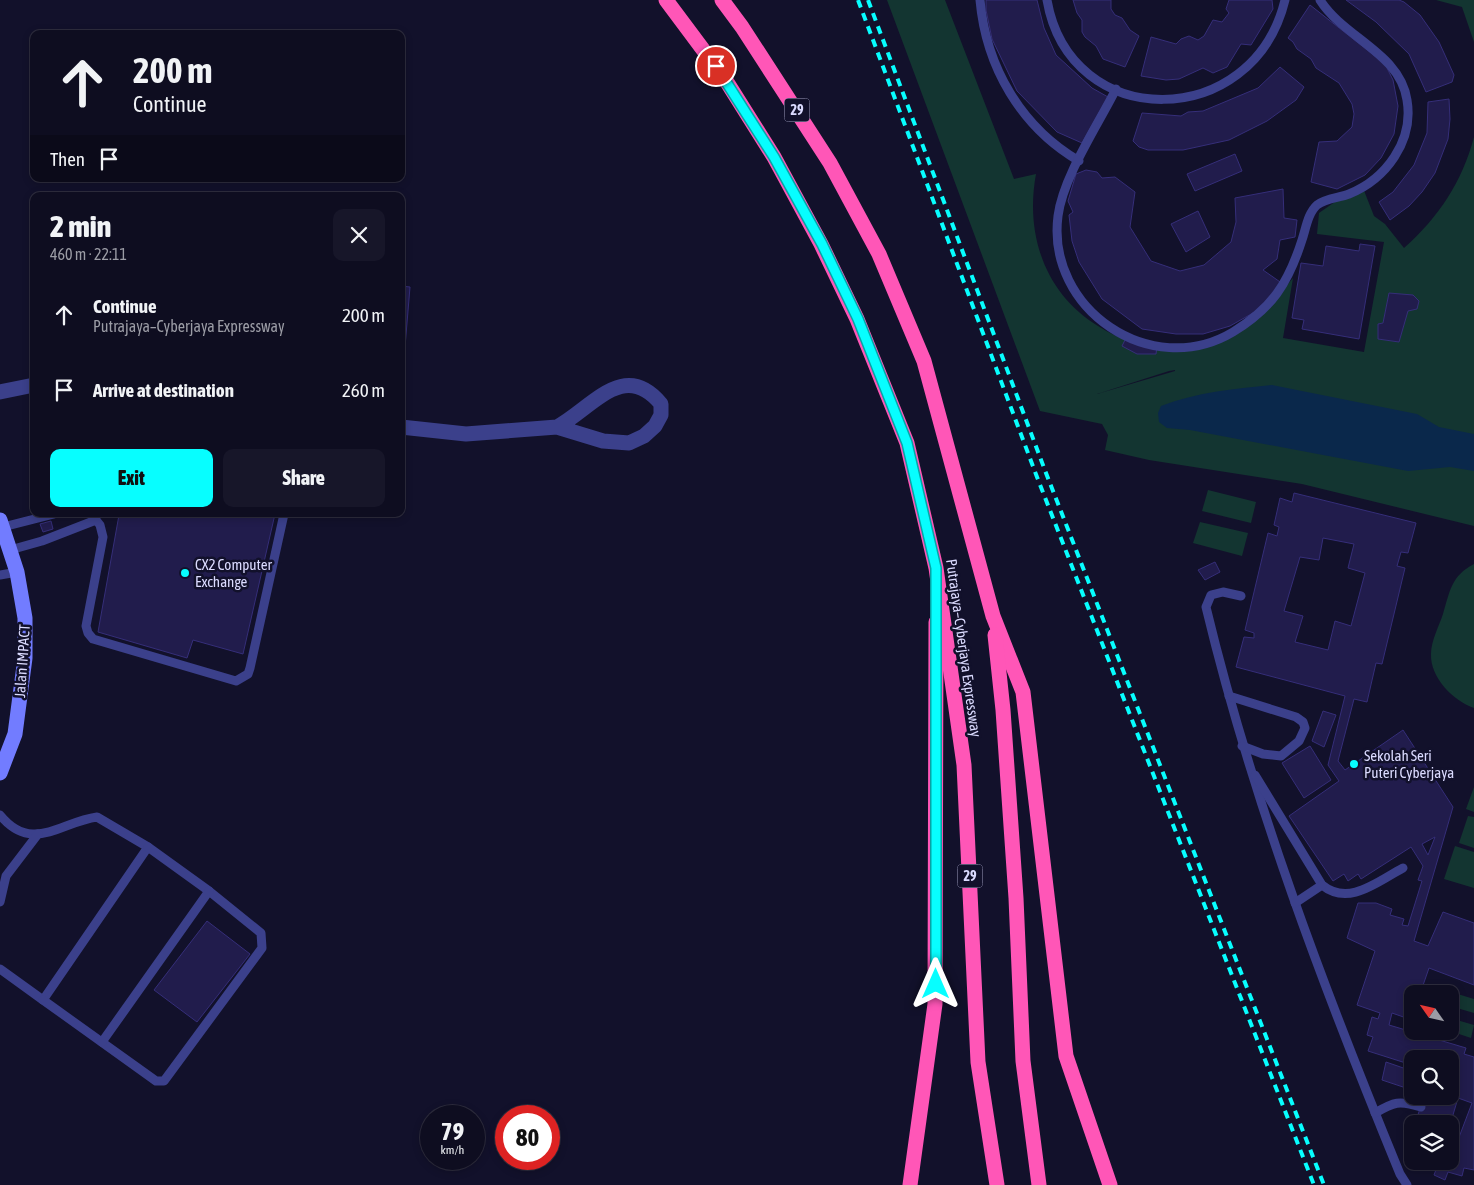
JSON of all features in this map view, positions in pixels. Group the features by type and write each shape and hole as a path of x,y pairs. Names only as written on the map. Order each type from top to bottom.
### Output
{"highway":[{"name":"Putrajaya–Cyberjaya Expressway","path":"666,0 725,79 774,157 822,244 858,319 907,443 936,568 964,765 978,1062 996,1185"},
{"name":"Putrajaya–Cyberjaya Expressway","path":"722,0 742,26 830,164 879,254 924,361 993,616 1003,710 1016,888 1023,1061 1039,1185"},
{"path":"910,1185 935,1004 936,568"},
{"path":"993,616 1023,692 1066,1056 1110,1185"}],"street":[{"path":"405,427 466,434 557,427 603,441 629,442 644,436 655,426 661,415 661,404 644,388 636,385 623,385 600,397 572,419 557,427"},
{"path":"0,392 30,386"},
{"name":"Jalan IMPACT","path":"0,773 15,734 25,658 25,618 17,572 4,536"}],"lane":[{"path":"980,0 990,51 1006,88 1042,135 1057,148 1079,161"},
{"path":"1047,0 1053,22 1068,50 1089,73 1116,89 1131,95 1162,100 1194,96 1223,85 1237,77 1260,55 1277,28 1285,0"},
{"path":"1116,89 1064,188 1060,202 1056,232 1061,263 1066,277 1082,303 1092,314 1115,332 1129,339 1143,344 1172,348 1217,340 1256,317 1277,296 1285,283 1313,210 1322,202 1362,187 1382,172 1397,153 1408,122 1409,110 1404,87 1392,66 1349,32 1320,0"},
{"path":"4,536 47,517"},
{"path":"4,536 42,541 93,517 103,532 86,626 88,633 93,639 236,681 248,674 250,668 283,517"},
{"path":"0,575 17,572"},
{"path":"1241,596 1217,592 1211,595 1206,608 1242,746 1295,903 1375,1113 1407,1185"},
{"path":"1229,696 1296,717 1303,722 1305,728 1299,741 1281,756 1263,754 1242,746"},
{"path":"1247,762 1322,885 1328,890 1343,895 1355,893 1403,868"},
{"path":"0,815 14,829 25,834 38,834 97,817 148,847 209,891 261,933 262,948 164,1081 156,1081 0,969"},
{"path":"0,902 6,876 38,834"},
{"path":"43,1000 148,847"},
{"path":"1295,903 1322,885"},
{"path":"102,1042 209,891"},
{"path":"1375,1113 1397,1102 1404,1102 1421,1108"}],"green space":[{"path":"887,0 945,0 1014,179 1036,174 1033,218 1043,260 1052,279 1064,297 1079,312 1098,326 1131,341 1180,344 1199,342 1226,334 1236,329 1273,299 1293,278 1283,338 1364,352 1384,242 1317,234 1319,213 1339,199 1363,188 1374,216 1385,224 1404,248 1428,224 1448,198 1463,169 1474,137 1474,526 1302,484 1149,460 1105,450 1108,435 1102,424 1040,411","holes":["1169,371 1175,371 1097,394"]},
{"path":"1436,0 1474,0 1474,42 1462,7"},
{"path":"1208,490 1256,502 1251,523 1202,511"},
{"path":"1200,522 1248,533 1242,556 1193,543"},
{"path":"1474,564 1474,708 1466,705 1451,694 1439,680 1434,672 1431,649 1452,585 1460,574"},
{"path":"1474,787 1474,812 1466,809"},
{"path":"1468,816 1474,817 1474,848 1459,843"},
{"path":"1455,846 1474,852 1474,888 1444,879"},
{"path":"1459,994 1474,999 1474,1013 1459,1009"},
{"path":"1459,1021 1474,1025 1471,1038 1459,1034"}],"water":[{"path":"1272,385 1417,414 1439,427 1474,434 1474,471 1450,467 1408,471 1190,430 1167,428 1159,422 1158,413 1161,406 1175,401 1215,392"}],"building":[{"path":"986,0 1037,0 1044,28 1056,55 1092,88 1108,97 1082,143 1057,132 1017,91 992,39 986,10"},
{"path":"1073,0 1111,0 1111,9 1115,15 1122,18 1130,30 1139,36 1125,67 1103,59 1096,46 1085,37 1082,32 1082,20 1077,13"},
{"path":"1229,0 1272,0 1273,9 1251,45 1241,44 1227,67 1213,73 1203,68 1179,79 1166,80 1141,76 1151,37 1176,44 1181,39 1189,36 1198,40 1204,36 1213,20 1222,22 1229,13 1226,9"},
{"path":"1346,0 1399,0 1404,2 1420,15 1439,42 1454,75 1452,82 1426,92 1409,54 1376,22"},
{"path":"1310,5 1385,64 1393,80 1398,106 1394,134 1381,158 1365,175 1337,189 1311,182 1319,142 1337,141 1352,127 1354,114 1352,104 1339,83 1316,68 1311,59 1297,49 1288,38"},
{"path":"1280,67 1304,87 1296,100 1267,121 1229,140 1183,150 1148,150 1139,147 1133,141 1142,113 1181,116 1188,112 1203,111 1258,88"},
{"path":"1449,99 1448,139 1435,173 1422,192 1409,206 1390,220 1379,202 1393,192 1414,165 1427,133 1428,102"},
{"path":"1235,154 1242,171 1195,191 1187,174"},
{"path":"1086,170 1097,172 1102,178 1115,177 1135,192 1130,227 1151,261 1180,271 1204,265 1231,242 1236,222 1235,198 1283,189 1284,218 1297,220 1295,237 1280,240 1277,259 1263,270 1283,284 1260,309 1230,326 1203,334 1176,334 1142,329 1102,299 1079,262 1072,241 1069,215 1073,212 1068,201 1076,174"},
{"path":"1198,211 1210,237 1186,252 1171,224"},
{"path":"1360,244 1375,246 1359,339 1302,329 1304,320 1292,318 1301,263 1323,266 1326,246 1359,251"},
{"path":"405,286 410,287 405,347"},
{"path":"1389,293 1413,295 1419,301 1417,309 1408,311 1399,342 1378,339 1378,324 1383,323"},
{"path":"1126,338 1157,346 1156,354 1137,354 1122,346"},
{"path":"1294,493 1416,523 1408,553 1401,552 1397,566 1405,568 1382,664 1376,663 1367,702 1354,699 1338,761 1345,770 1403,730 1453,807 1414,941 1428,946 1443,912 1474,923 1474,985 1429,968 1423,985 1404,985 1404,1017 1392,1013 1389,1025 1404,1029 1404,1040 1439,1040 1466,1048 1464,1054 1474,1057 1474,1170 1464,1168 1462,1176 1448,1172 1445,1180 1434,1175 1436,1170 1459,1170 1459,1137 1472,1103 1459,1098 1459,1050 1404,1050 1404,1062 1368,1051 1373,1037 1367,1035 1372,1017 1378,1019 1380,1013 1357,1005 1375,951 1347,938 1358,903 1376,903 1392,909 1390,915 1404,919 1402,925 1408,926 1422,881 1418,880 1423,866 1411,847 1361,879 1358,874 1348,881 1344,874 1333,881 1289,816 1339,781 1328,765 1345,696 1236,667 1244,637 1254,638 1254,633 1245,630 1268,533 1277,536 1279,527 1274,525 1280,498 1292,502","holes":["1323,538 1354,544 1348,568 1365,573 1351,626 1335,621 1328,650 1295,642 1303,616 1284,611 1300,557 1319,560","1435,837 1428,855 1422,844"]},
{"name":"CX2 Computer Exchange","path":"119,517 274,517 243,654 193,640 187,658 98,632"},
{"path":"51,521 53,529 43,532 40,524"},
{"path":"1215,562 1220,572 1205,580 1198,570"},
{"path":"1323,711 1336,715 1324,747 1312,741"},
{"path":"1310,746 1331,780 1304,798 1282,763"},
{"path":"207,921 250,954 197,1022 154,990"},
{"path":"1386,1062 1404,1068 1404,1087 1382,1080"},
{"path":"1421,1105 1456,1105 1453,1115 1418,1115"}],"railway":[{"path":"858,0 1037,477 1314,1185"},
{"path":"868,0 1046,473 1324,1185"}],"place":[{"name":"CX2 Computer Exchange","path":"185,573"},
{"name":"Sekolah Seri Puteri Cyberjaya","path":"1354,764"}],"route":[{"path":"716,66 774,157 822,244 858,319 907,443 936,568 936,984"}]}
